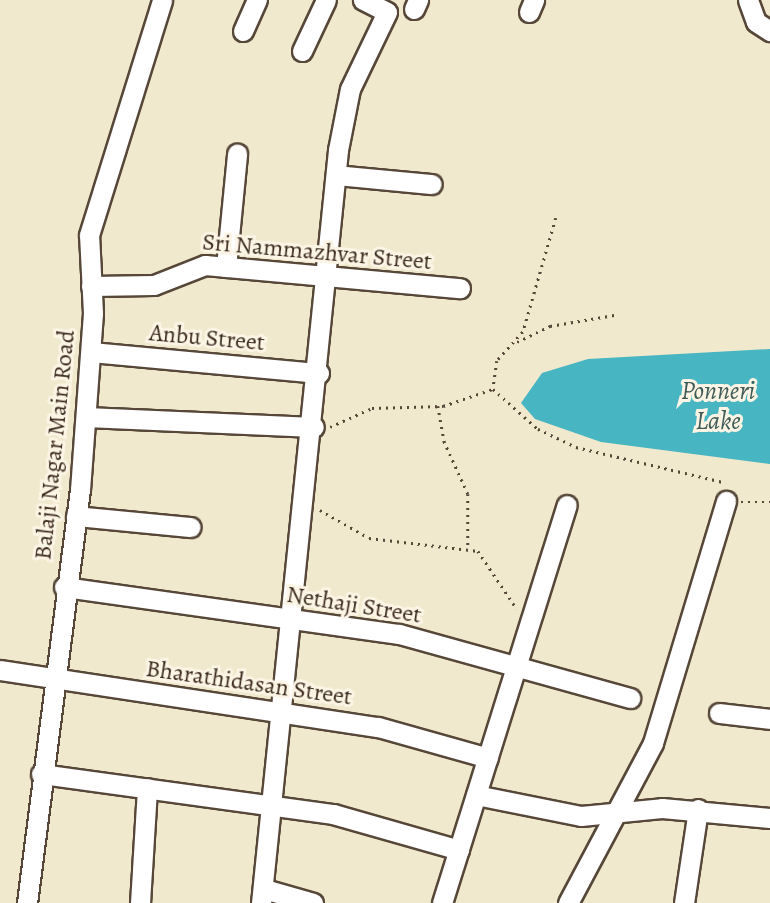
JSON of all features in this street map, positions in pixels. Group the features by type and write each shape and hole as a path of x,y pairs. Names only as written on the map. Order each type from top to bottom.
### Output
{"street":[{"name":"Balaji Nagar Main Road","path":"27,903 51,678 76,516 86,417 91,352 93,218 162,0"},
{"path":"243,31 257,0"},
{"path":"302,51 326,0"},
{"path":"313,903 262,896 307,499 336,175 350,89 387,12 363,0"},
{"path":"748,0 756,22 770,31"},
{"path":"226,267 237,154"},
{"path":"336,175 432,184"},
{"name":"Sri Nammazhvar Street","path":"91,286 154,285 193,265 460,288"},
{"name":"Anbu Street","path":"91,352 319,373"},
{"path":"86,417 314,427"},
{"path":"568,903 611,816 653,743 726,501"},
{"path":"442,903 567,505"},
{"path":"76,516 190,527"},
{"name":"Nethaji Street","path":"64,587 399,634 516,671 630,698"},
{"name":"Bharathidasan Street","path":"0,670 412,734 488,758"},
{"path":"719,713 770,719"},
{"path":"41,774 363,820 458,850"},
{"path":"140,903 147,788"},
{"path":"476,796 553,813 611,816 698,809 770,818"},
{"path":"684,903 698,809"}],"path":[{"path":"516,342 556,218"},
{"path":"493,389 497,361 516,342 550,326 614,315"},
{"path":"314,427 347,423 372,408 438,406 493,389"},
{"path":"493,389 538,429 576,446 719,479 726,501 770,502"},
{"path":"438,406 444,441 468,494 467,548"},
{"path":"307,499 341,527 369,538 467,548 496,570 530,624"}],"water":[{"name":"Ponneri Lake","path":"770,349 770,464 601,442 535,419 521,403 542,373 588,359"}]}
